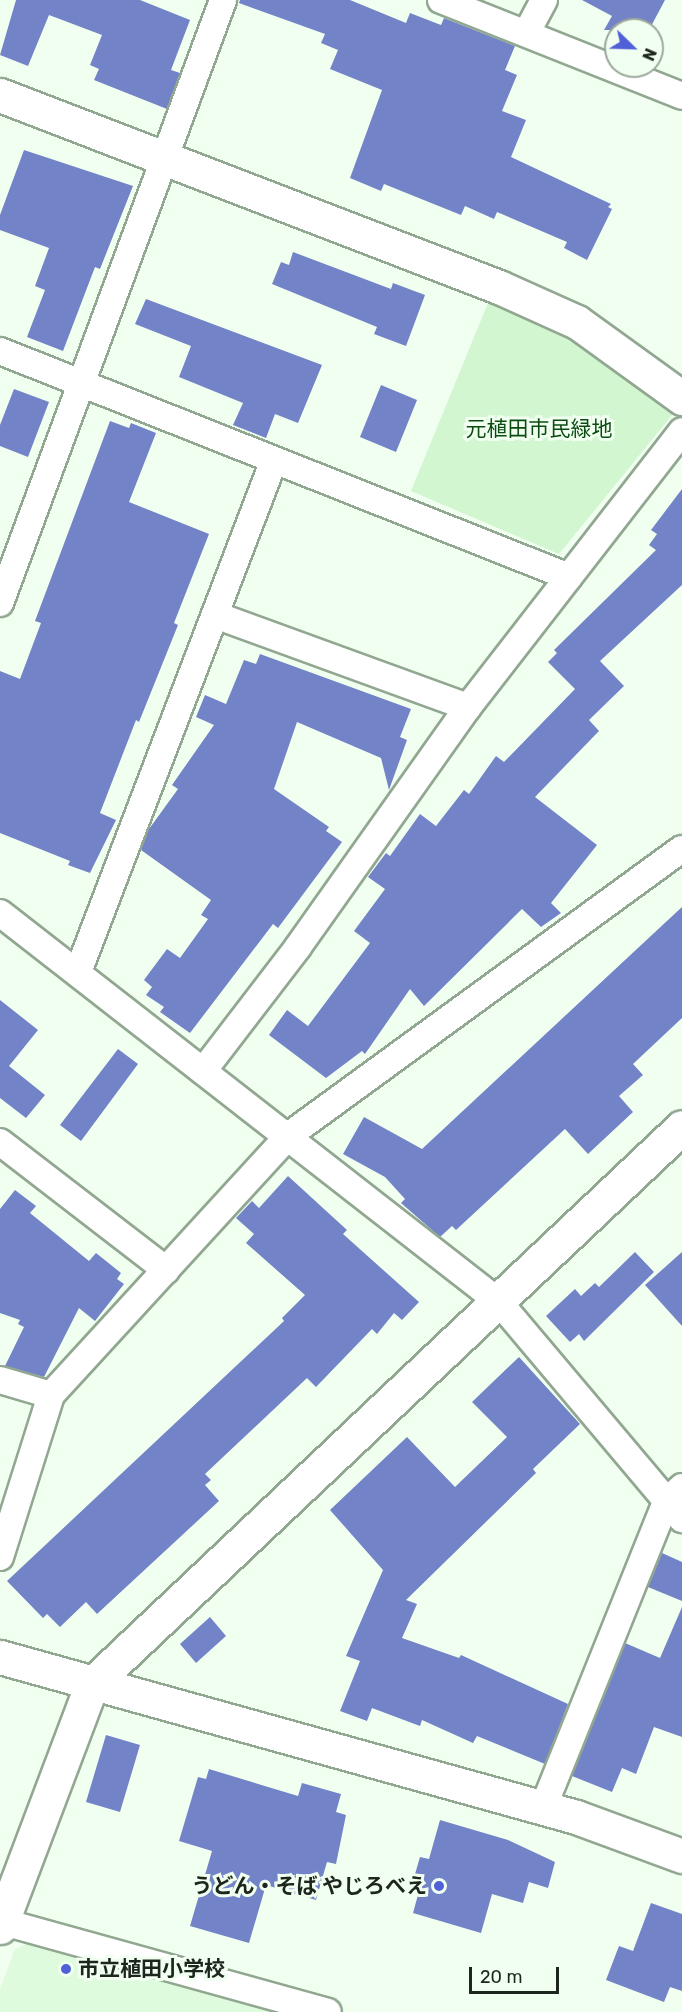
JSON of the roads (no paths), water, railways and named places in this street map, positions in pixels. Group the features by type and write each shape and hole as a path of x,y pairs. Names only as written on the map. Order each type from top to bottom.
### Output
{"street":[{"path":"0,603 223,0"},
{"path":"441,0 527,32 682,96"},
{"path":"527,32 544,0"},
{"path":"0,95 499,287 577,322 682,398"},
{"path":"0,351 569,577"},
{"path":"203,1071 298,947 468,706 682,431"},
{"path":"78,972 274,460"},
{"path":"214,615 468,706"},
{"path":"0,1557 51,1395 288,1136 682,849"},
{"path":"0,913 500,1302 677,1503 543,1808"},
{"path":"328,2012 1,1924 92,1684 500,1302 682,1127"},
{"path":"0,1142 166,1270"},
{"path":"0,1380 51,1395"},
{"path":"0,1657 543,1808 682,1856"}],"place":[{"name":"うどん・そば やじろべえ","path":"439,1886"},
{"name":"市立植田小学校","path":"66,1969"}],"park label":[{"name":"元植田市民緑地","path":"539,429"}]}
